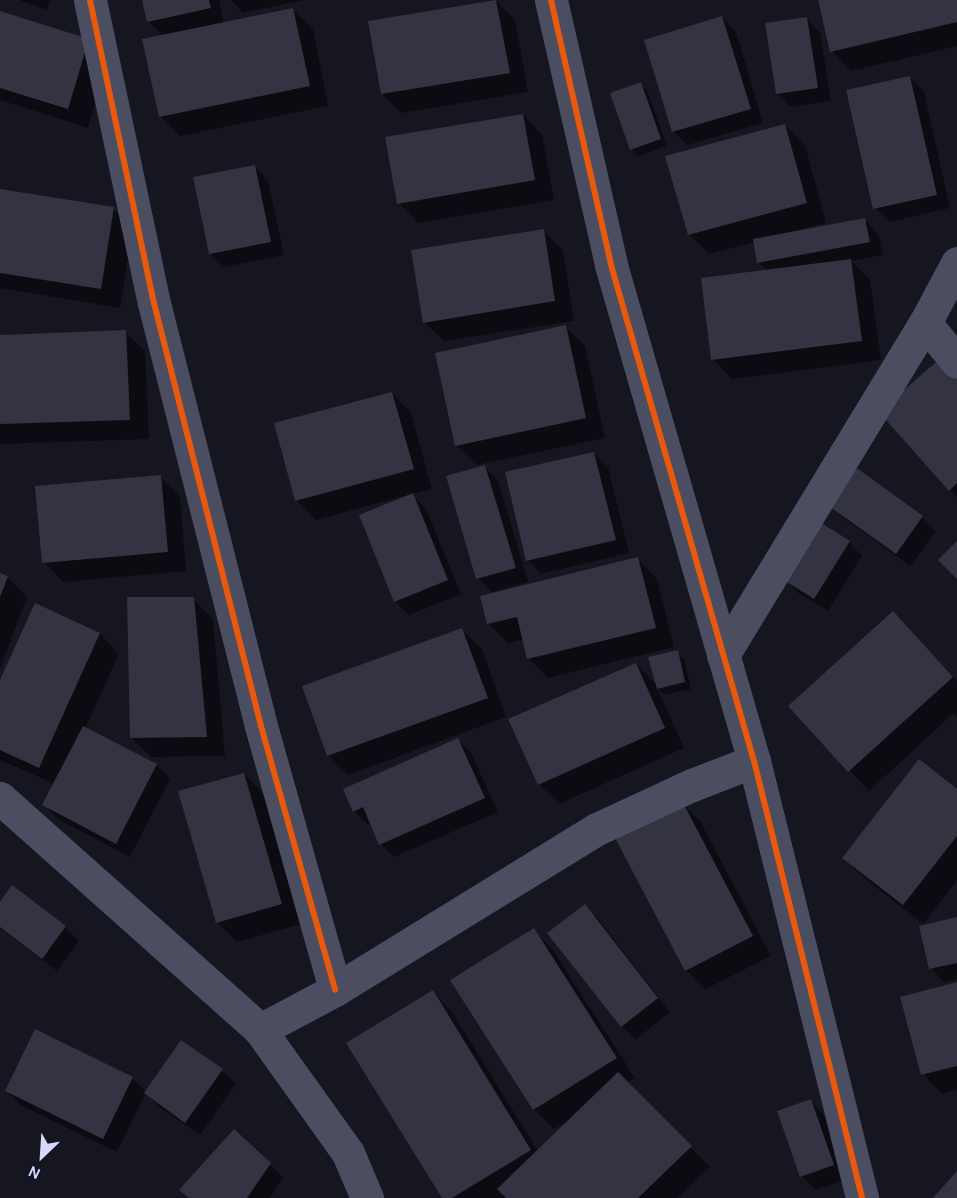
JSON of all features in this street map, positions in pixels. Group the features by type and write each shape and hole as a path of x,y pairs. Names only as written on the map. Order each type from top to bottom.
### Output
{"street":[{"path":"90,0 154,303 261,726 335,990"},
{"path":"551,0 611,265 754,761 862,1198"},
{"path":"723,655 925,323 957,263"},
{"path":"925,323 957,362"},
{"path":"260,1030 335,990 597,829 692,785 754,761"},
{"path":"0,798 260,1030 348,1153 367,1198"}],"building":[{"path":"142,0 209,0 211,8 147,22"},
{"path":"496,0 510,73 381,94 368,21"},
{"path":"818,0 957,0 957,22 830,52"},
{"path":"293,8 310,86 159,117 142,39"},
{"path":"0,11 89,39 68,109 0,88"},
{"path":"722,16 751,109 672,132 644,40"},
{"path":"807,17 818,88 776,94 765,23"},
{"path":"910,76 937,195 873,209 846,90"},
{"path":"641,82 661,139 630,150 610,93"},
{"path":"523,114 535,180 397,204 385,137"},
{"path":"785,124 807,203 688,235 665,156"},
{"path":"255,165 271,242 209,254 193,177"},
{"path":"0,189 114,207 101,289 0,273"},
{"path":"865,218 870,242 757,263 753,239"},
{"path":"544,229 555,301 423,323 411,250"},
{"path":"851,259 862,341 711,360 701,278"},
{"path":"566,325 586,418 455,446 435,353"},
{"path":"126,330 130,420 0,424 0,335"},
{"path":"944,355 957,369 957,483 949,491 879,412"},
{"path":"392,392 414,469 295,501 274,423"},
{"path":"594,452 616,540 526,561 505,472"},
{"path":"485,465 516,568 476,579 446,476"},
{"path":"854,466 923,516 896,554 826,504"},
{"path":"161,475 168,552 42,563 35,486"},
{"path":"413,493 448,580 394,602 359,515"},
{"path":"818,521 850,541 814,599 782,579"},
{"path":"957,541 957,579 938,560"},
{"path":"638,557 656,628 527,659 517,617 487,624 480,596"},
{"path":"0,573 8,576 0,597"},
{"path":"127,597 194,597 207,737 130,738"},
{"path":"35,603 100,633 39,768 0,750 0,680"},
{"path":"893,611 953,677 848,772 788,706"},
{"path":"462,628 488,698 327,756 302,686"},
{"path":"678,650 685,682 657,689 648,657"},
{"path":"636,663 665,728 538,785 508,719"},
{"path":"83,726 157,764 116,844 42,805"},
{"path":"458,738 485,798 379,845 363,807 353,812 343,789"},
{"path":"919,759 957,789 957,836 903,905 842,858"},
{"path":"244,773 282,904 216,923 178,791"},
{"path":"681,799 753,936 685,971 613,834"},
{"path":"12,885 66,926 42,959 0,927 0,902"},
{"path":"585,904 658,998 621,1027 547,933"},
{"path":"957,917 957,963 929,969 919,926"},
{"path":"534,928 617,1058 533,1110 450,980"},
{"path":"957,982 957,1066 921,1075 900,997"},
{"path":"433,990 531,1150 452,1198 442,1198 346,1043"},
{"path":"35,1029 133,1077 103,1139 5,1091"},
{"path":"181,1040 223,1069 185,1123 144,1093"},
{"path":"618,1072 692,1146 638,1198 506,1198 497,1189"},
{"path":"811,1099 834,1165 800,1177 777,1111"},
{"path":"234,1129 271,1163 247,1198 189,1198 179,1190"},
{"path":"957,1171 957,1198 933,1198"}],"cycle path":[{"path":"90,0 154,303 261,726 335,990"},
{"path":"551,0 611,265 754,761 862,1198"}]}
